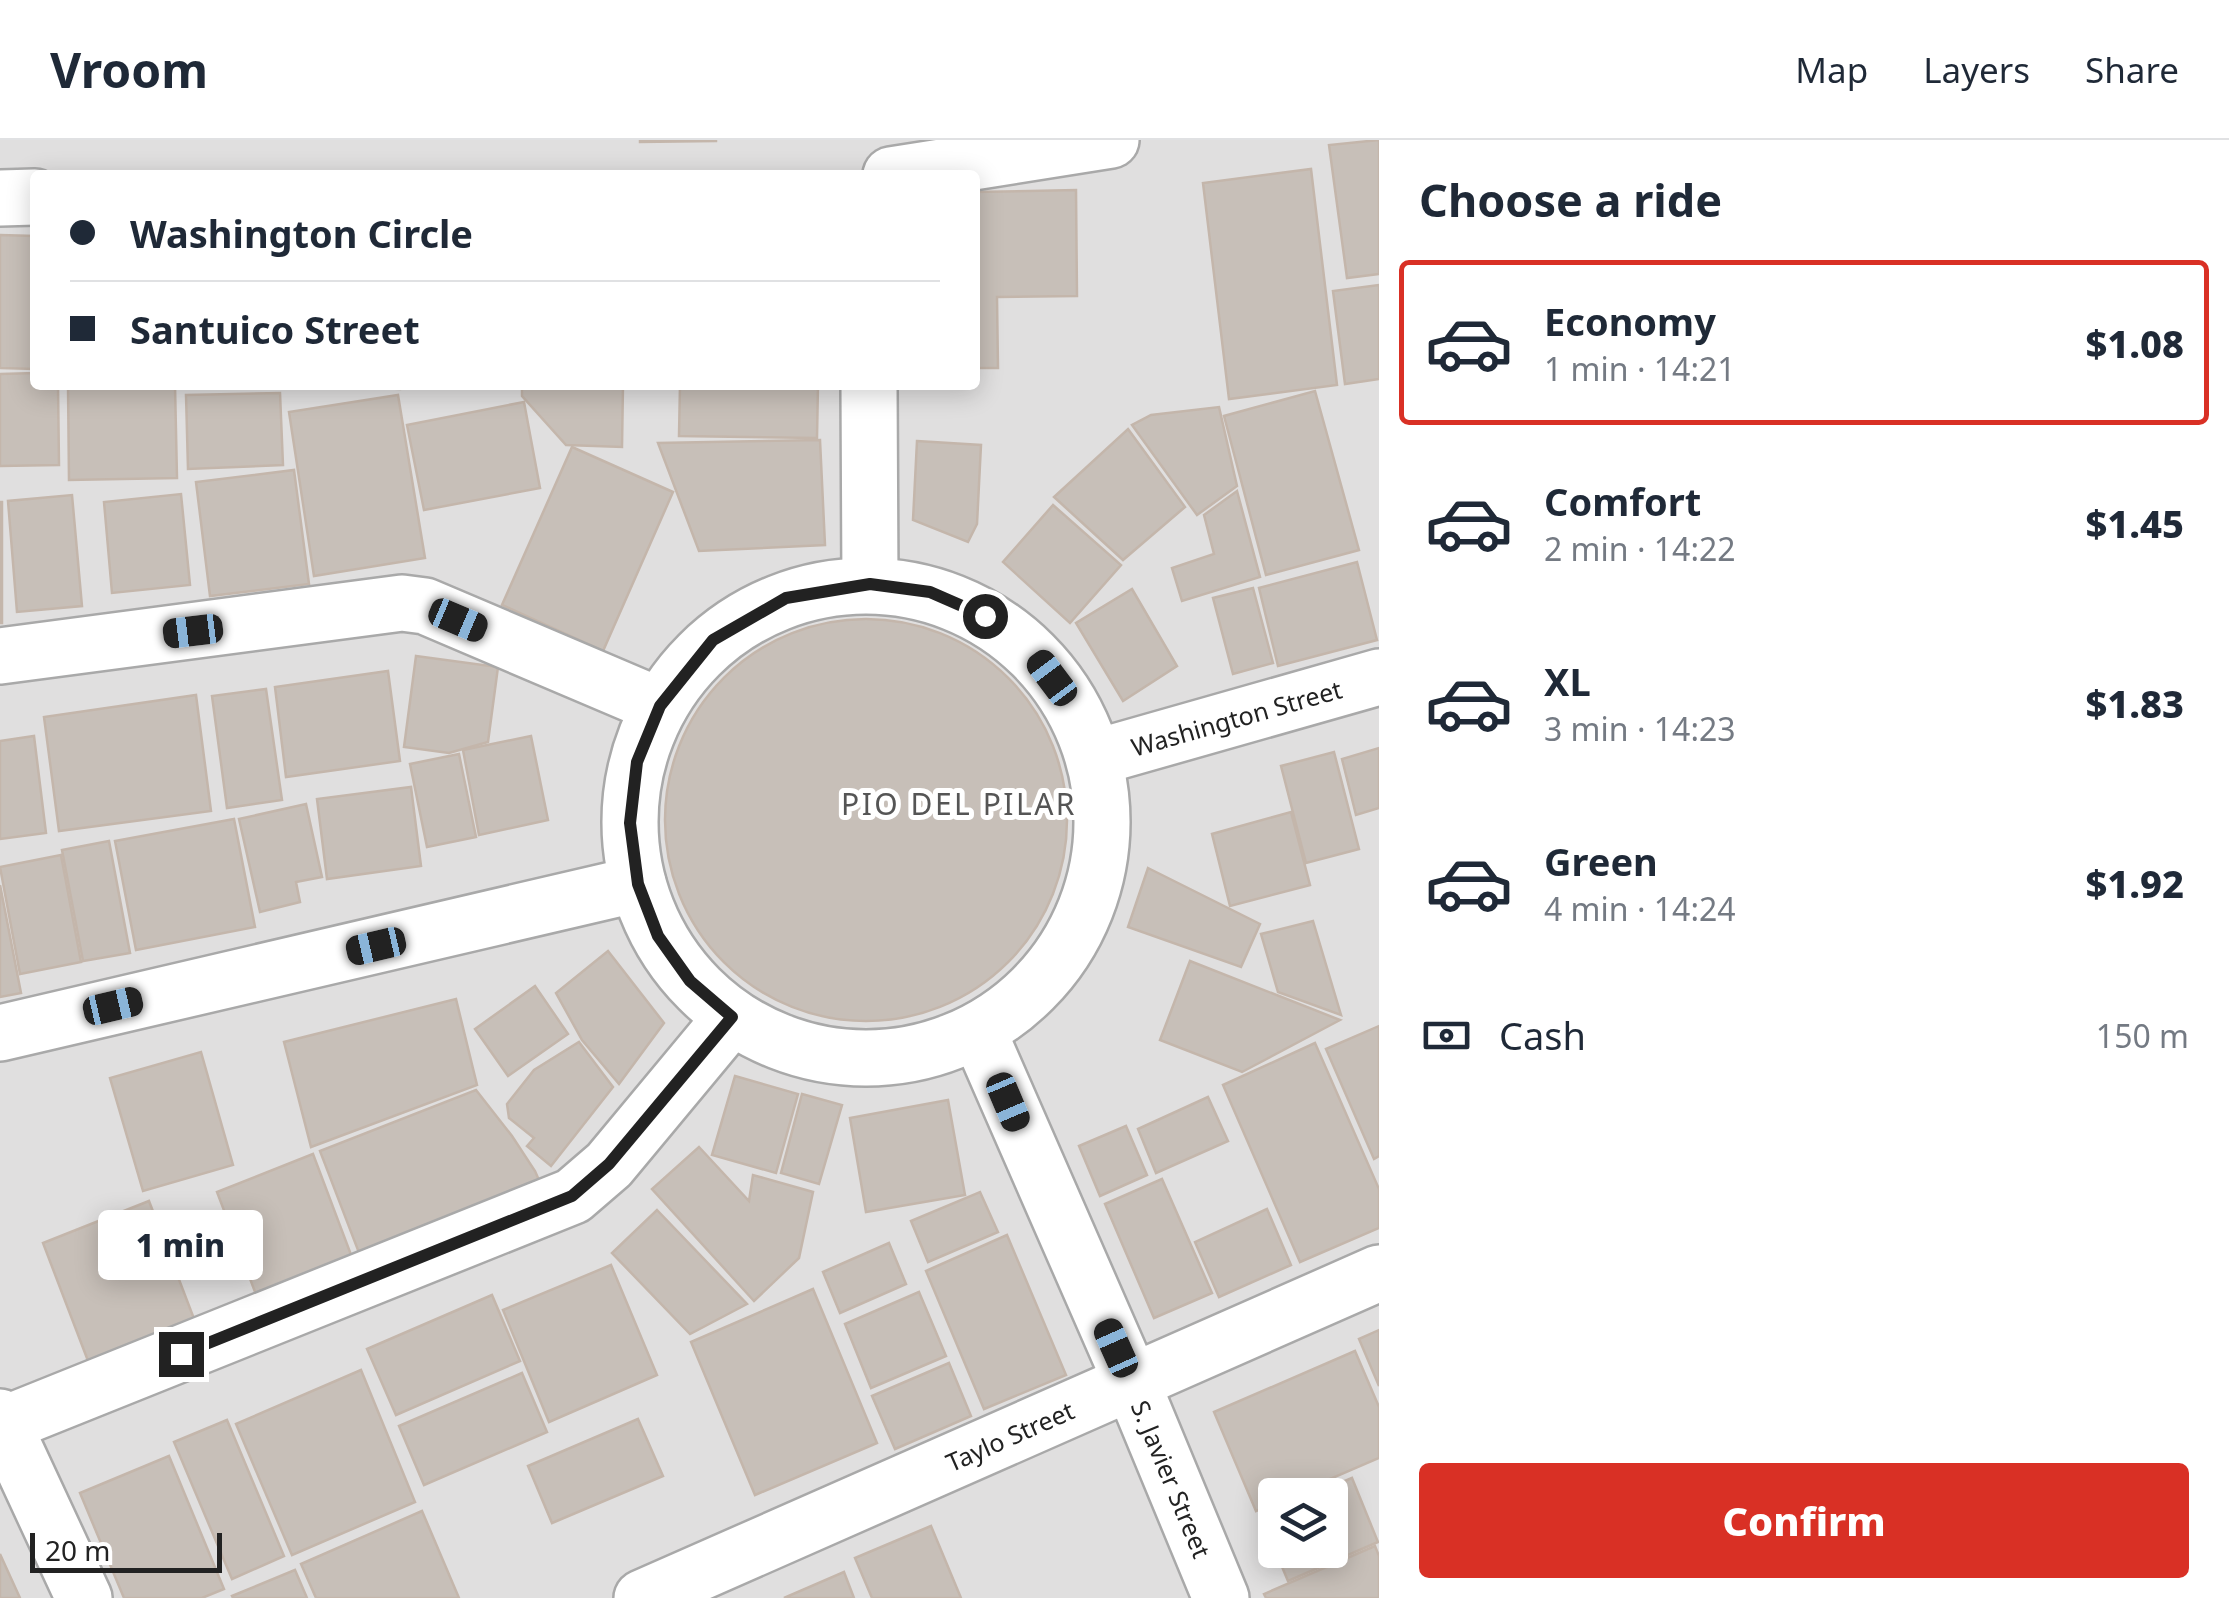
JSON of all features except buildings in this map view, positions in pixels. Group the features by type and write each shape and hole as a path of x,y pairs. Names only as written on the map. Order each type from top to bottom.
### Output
{"street":[{"path":"867,140 868,170"},
{"path":"923,170 1111,140"},
{"path":"0,198 30,197"},
{"path":"869,390 870,584"},
{"path":"870,584 930,592 985,616 1034,654 1070,702 1094,758 1102,821 1094,885 1076,929 1030,994 978,1031 917,1054 853,1060 790,1047 732,1017 690,981 658,936 638,884 630,823 637,762 660,706 713,640 786,598 870,584"},
{"path":"0,656 402,603 425,606 660,706"},
{"name":"Washington Street","path":"1094,758 1379,677"},
{"path":"0,1033 638,884"},
{"path":"84,1598 1,1423 572,1196 609,1164 732,1017"},
{"name":"S. Javier Street","path":"978,1031 1221,1598"},
{"name":"Taylo Street","path":"642,1598 1379,1273"}],"shaded area":[{"path":"0,140 1379,140 1379,1598 0,1598"}],"district":[{"name":"PIO DEL PILAR","path":"959,803"}],"route":[{"path":"181,1354 572,1196 609,1164 732,1017 690,981 658,936 638,884 630,823 637,762 660,706 713,640 786,598 870,584 930,592 985,616"}]}
